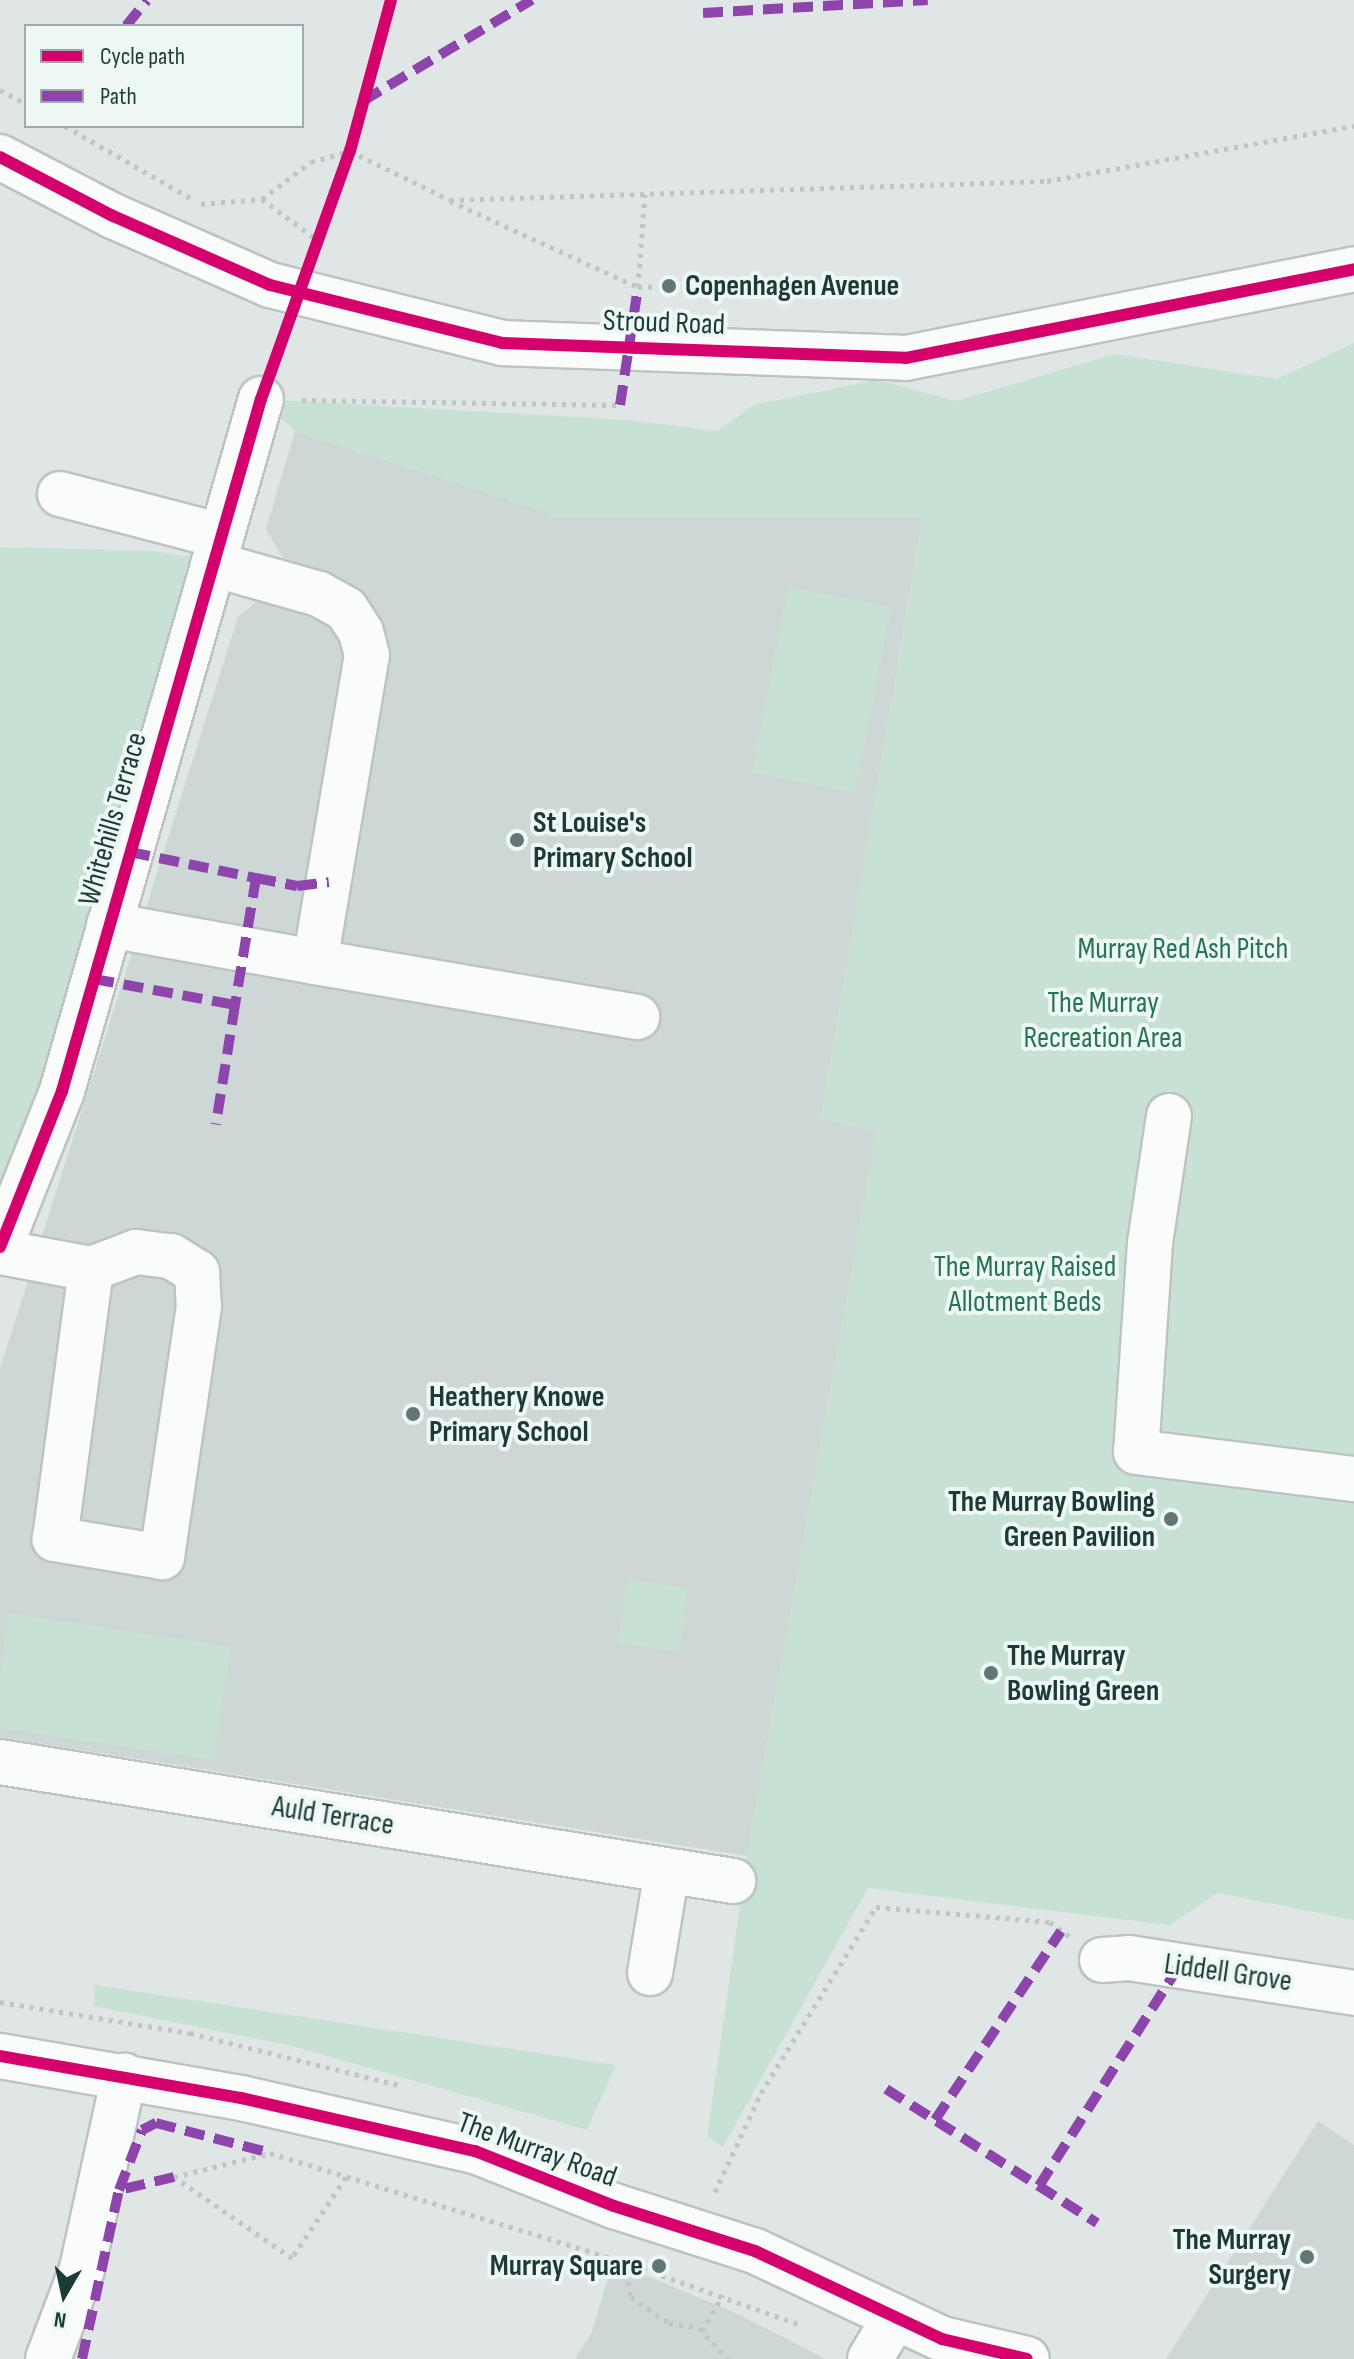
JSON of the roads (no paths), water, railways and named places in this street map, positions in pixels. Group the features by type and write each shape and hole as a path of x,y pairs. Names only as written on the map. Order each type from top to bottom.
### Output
{"street":[{"name":"Stroud Road","path":"0,157 113,216 270,285 502,343 906,358 1354,269"},
{"name":"Whitehills Terrace","path":"0,1250 62,1091 261,399"},
{"path":"60,494 217,550 319,594 346,609 361,632 367,655 315,962"},
{"path":"109,925 637,1017"},
{"path":"1169,1116 1150,1243 1136,1452 1354,1479"},
{"path":"0,1250 91,1269 136,1252 171,1256 197,1272 199,1306 162,1557 55,1539 91,1269"},
{"name":"Auld Terrace","path":"0,1762 733,1881"},
{"path":"650,1973 667,1870"},
{"name":"Liddell Grove","path":"1102,1960 1155,1961 1354,1993"},
{"name":"The Murray Road","path":"0,2056 124,2076 475,2151 614,2206 755,2251 927,2341 1027,2359"},
{"path":"48,2359 82,2269 124,2076"},
{"path":"870,2359 927,2341"}],"place":[{"name":"Copenhagen Avenue","path":"669,286"},
{"name":"St Louise's Primary School","path":"517,840"},
{"name":"Heathery Knowe Primary School","path":"413,1414"},
{"name":"The Murray Bowling Green Pavilion","path":"1171,1519"},
{"name":"The Murray Bowling Green","path":"991,1673"},
{"name":"The Murray Surgery","path":"1307,2257"},
{"name":"Murray Square","path":"659,2266"}],"park label":[{"name":"Murray Red Ash Pitch","path":"1183,949"},
{"name":"The Murray Recreation Area","path":"1103,1020"},
{"name":"The Murray Raised Allotment Beds","path":"1025,1284"}]}
